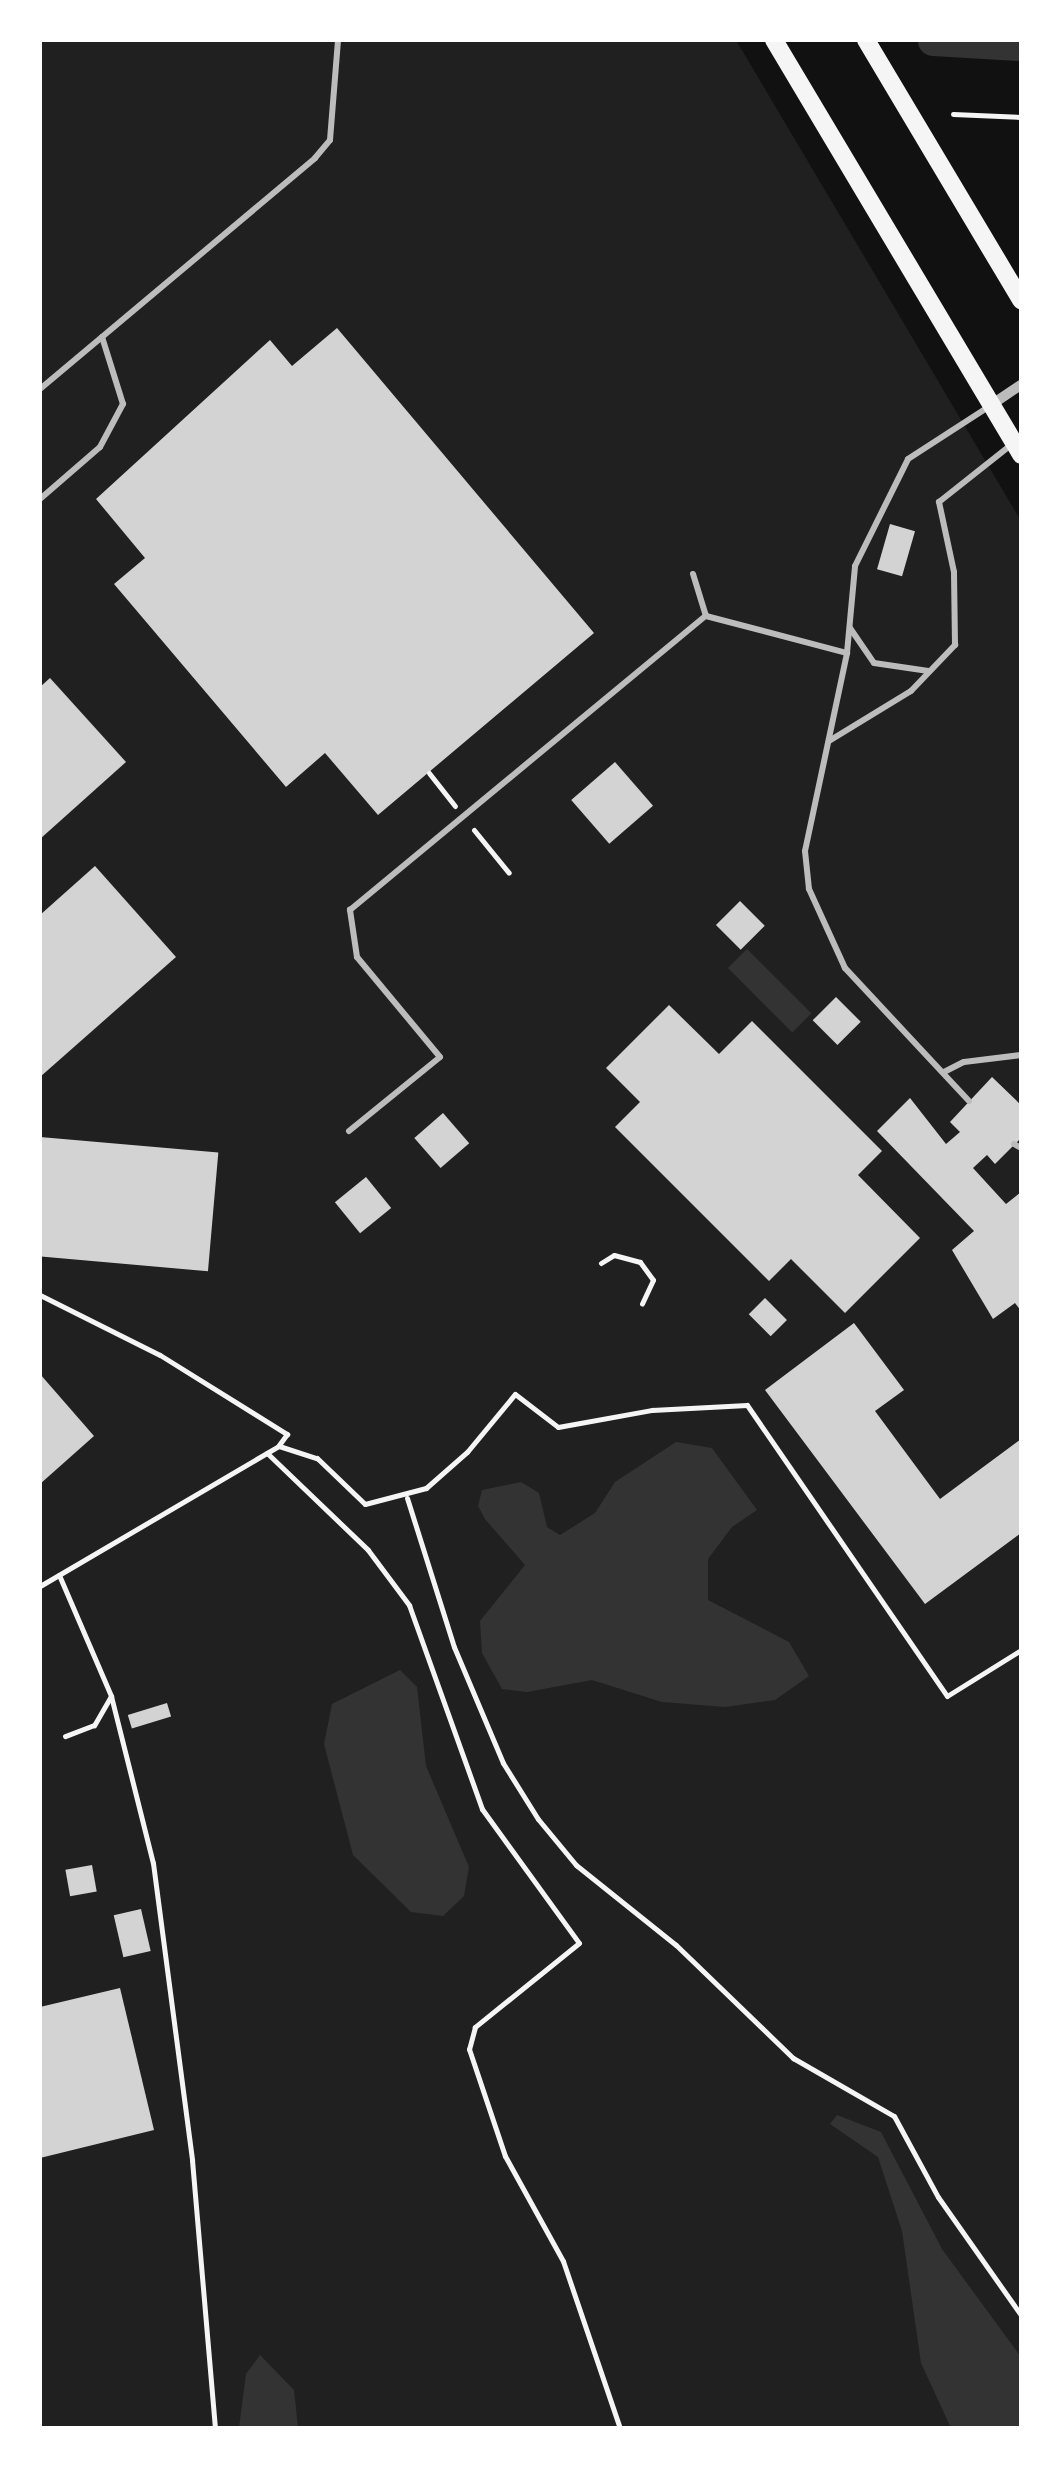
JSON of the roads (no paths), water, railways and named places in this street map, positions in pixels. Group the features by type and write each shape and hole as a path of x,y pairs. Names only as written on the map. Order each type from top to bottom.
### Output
{"main road":[{"path":"774,40 1019,446"},
{"path":"866,40 1021,300"}],"street":[{"path":"991,405 1021,385"}],"lane":[{"path":"40,389 330,140 338,40"},
{"path":"40,499 100,446 123,404 102,337"},
{"path":"969,1101 845,968 809,890 805,851 846,653 855,566 908,459 991,405"},
{"path":"828,742 911,691 955,645 954,572 938,502 1019,446"},
{"path":"693,574 706,616"},
{"path":"706,616 846,653"},
{"path":"349,1130 440,1057 357,957 350,910 706,616"},
{"path":"850,626 874,663 928,671"},
{"path":"944,1072 964,1062 1021,1055"}],"waterway":[{"path":"933,41 1021,46"}]}
